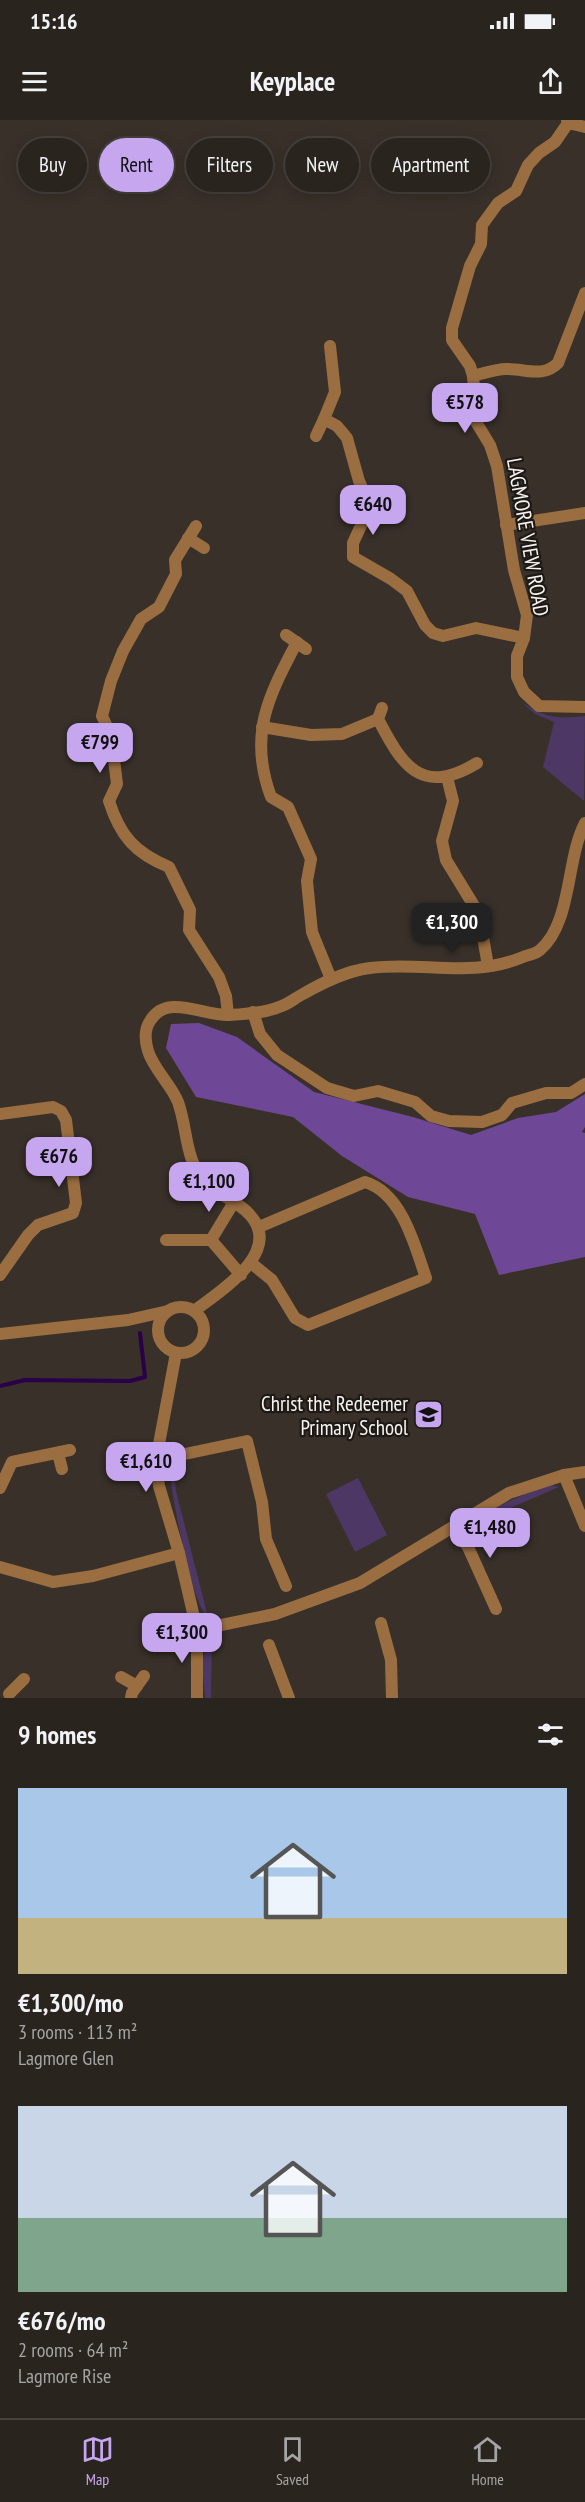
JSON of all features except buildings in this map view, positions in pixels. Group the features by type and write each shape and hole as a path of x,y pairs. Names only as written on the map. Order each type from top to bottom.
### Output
{"street":[{"path":"585,127 567,122 555,142 528,165 516,191 498,203 482,225 478,253 470,266 452,328 452,340 470,366 473,376 506,369 539,373 550,371 558,363 585,293"},
{"path":"316,436 335,392 330,346"},
{"name":"LAGMORE VIEW ROAD","path":"473,376 474,389 471,405 473,417 490,445 497,466 514,570 527,615 524,638 518,656 517,677 524,692 538,706 585,707"},
{"path":"324,419 337,426 347,438 359,481 370,506 353,543 353,557 407,591 425,625 433,633 443,636 476,628 524,638"},
{"path":"506,525 585,513"},
{"path":"196,526 175,560 176,573 159,607 141,619 123,651 111,681 102,716 111,735 117,784 109,801 116,823 130,844 150,859 169,867 190,910 189,930 219,977 226,996 228,1015"},
{"path":"188,538 204,548"},
{"path":"286,635 301,646 270,694 262,727 262,762 271,797 288,807 311,859 307,881 312,932 331,979"},
{"path":"262,727 311,735 342,734 380,714 405,765 424,775 447,777 460,774 477,763"},
{"path":"447,777 453,801 441,841 446,860 479,914 488,966"},
{"path":"194,1311 241,1275 251,1263 258,1248 258,1227 250,1214 206,1182 189,1153 178,1101 149,1054 144,1037 150,1020 165,1008 185,1007 209,1015 228,1015 279,1007 331,979 369,968 400,966 461,970 513,962 539,951 553,932 560,914 580,855 579,835 585,824"},
{"path":"253,1012 260,1034 277,1055 327,1088 354,1096 378,1091 415,1102 431,1116 449,1121 482,1122 501,1114 512,1103 546,1093 572,1093 585,1084"},
{"path":"0,1114 53,1107 61,1111 66,1120 76,1203 73,1213 38,1225 0,1275"},
{"path":"251,1263 272,1280 295,1318 308,1325 426,1278 410,1232 397,1208 374,1185 365,1182 258,1227"},
{"path":"211,1240 234,1202"},
{"path":"166,1240 211,1240 241,1275"},
{"path":"0,1334 128,1320 181,1307 194,1311 203,1324 202,1340 192,1351 176,1353 165,1347 158,1336 162,1316 168,1311"},
{"path":"128,1320 158,1329"},
{"path":"176,1353 156,1460 159,1486 179,1553 196,1630 196,1698"},
{"path":"156,1460 247,1441 262,1502 266,1539 274,1575 286,1586"},
{"path":"0,1488 12,1462 64,1452 62,1469"},
{"path":"196,1630 275,1614 340,1591 397,1563 510,1493 564,1475 585,1472"},
{"path":"564,1475 585,1526"},
{"path":"454,1528 468,1547 496,1610"},
{"path":"0,1567 53,1582 93,1576 179,1553"},
{"path":"381,1623 391,1660 392,1698"},
{"path":"269,1645 289,1698"},
{"path":"121,1677 141,1681 131,1698"},
{"path":"0,1684 11,1696 24,1679"}],"shaded area":[{"path":"520,701 551,716 585,716 584,801 543,767 554,722 535,714"},
{"path":"199,1023 237,1037 314,1092 413,1117 471,1135 518,1118 556,1112 585,1094 585,1127 582,1132 585,1133 585,1257 499,1275 475,1214 408,1197 342,1156 293,1117 196,1097 166,1048 171,1024"},
{"path":"174,1470 176,1491 208,1617 196,1594 184,1551 170,1476"},
{"path":"358,1478 387,1535 355,1552 326,1494"},
{"path":"550,1485 559,1487 508,1509 471,1530 477,1522 495,1508"},
{"path":"212,1636 211,1698 205,1698 203,1656"}],"waterway":[{"path":"0,1386 25,1380 130,1381 145,1377 140,1333"}],"place":[{"name":"Christ the Redeemer Primary School","path":"429,1415"}]}
